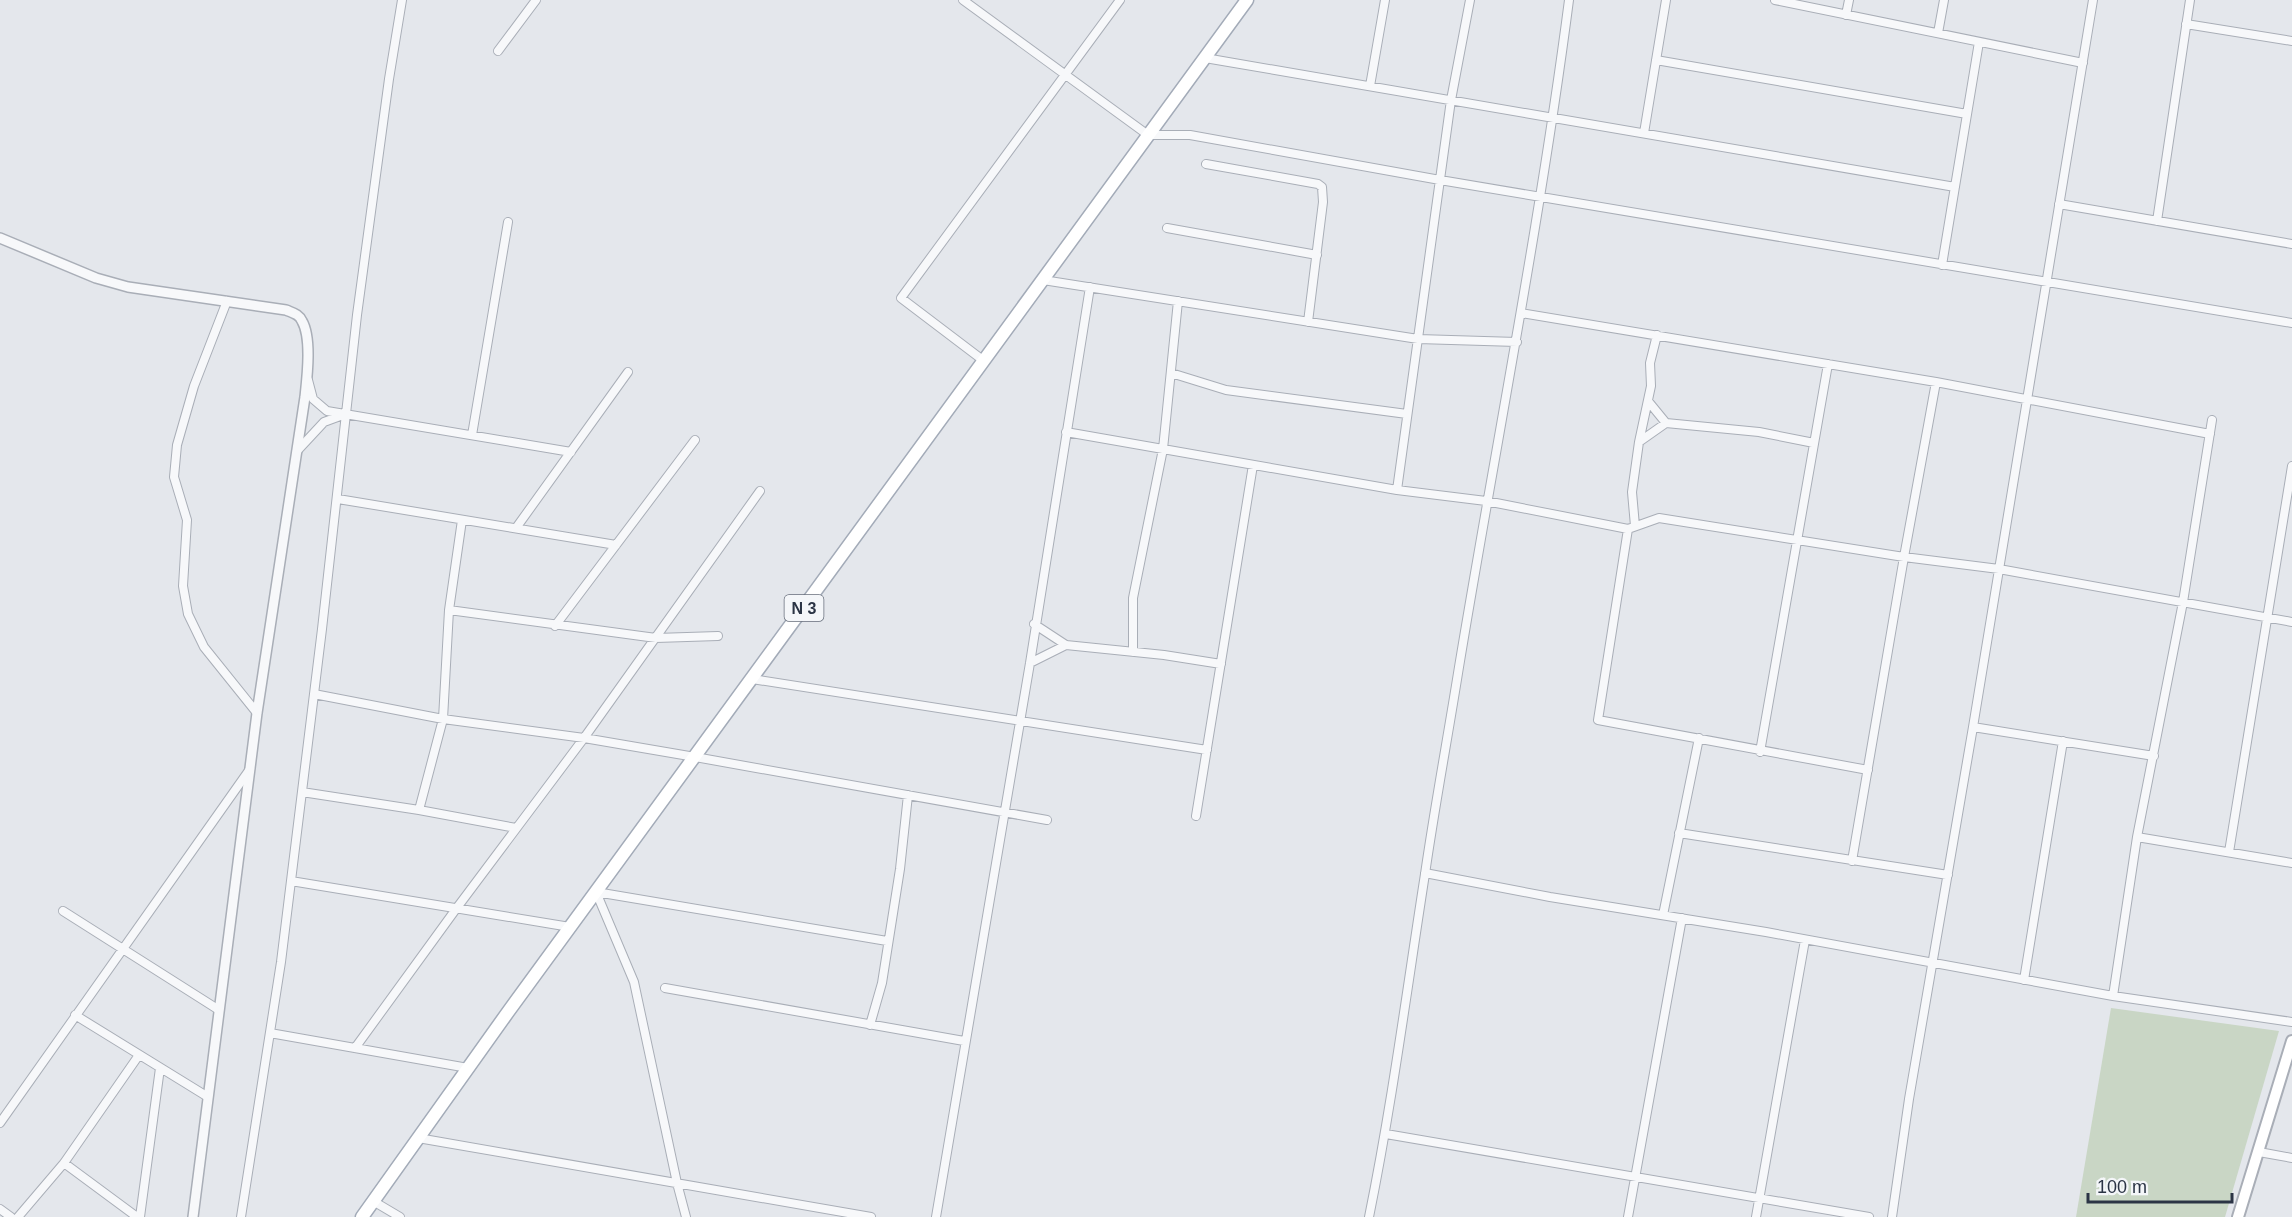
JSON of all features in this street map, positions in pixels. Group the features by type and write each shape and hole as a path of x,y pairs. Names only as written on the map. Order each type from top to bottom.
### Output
{"main road":[{"name":"N 3","path":"362,1217 570,927 1247,0"},
{"path":"2238,1217 2292,1041"}],"street":[{"path":"242,1217 291,881 348,415 357,315 402,0"},
{"path":"498,51 536,0"},
{"path":"963,0 1148,135 1190,135 1440,180 2292,323"},
{"path":"984,361 901,298 1120,0"},
{"path":"1370,86 1385,0"},
{"path":"1397,490 1451,100 1470,0"},
{"path":"1369,1217 1386,1134 1425,873 1486,501 1517,342 1553,118 1569,0"},
{"path":"1644,133 1666,0"},
{"path":"1775,0 2083,63"},
{"path":"1846,15 1849,0"},
{"path":"1938,33 1944,0"},
{"path":"1892,1217 1909,1099 2093,0"},
{"path":"2157,221 2190,0"},
{"path":"2186,24 2292,41"},
{"path":"1942,265 1978,42"},
{"path":"1205,58 1955,187"},
{"path":"1656,60 1967,114"},
{"path":"1206,164 1318,184 1322,187 1323,202 1308,322"},
{"path":"2060,204 2292,244"},
{"path":"472,435 508,222"},
{"path":"1167,228 1317,255"},
{"path":"0,238 106,281 140,290 286,310 302,319 307,342 307,376 257,712 193,1217"},
{"path":"1043,280 1418,339 1517,342"},
{"path":"936,1217 1018,721 1030,663 1034,624 1090,287"},
{"path":"1133,652 1133,598 1163,449 1178,301"},
{"path":"227,302 194,386 177,445 174,477 187,520 183,586 188,614 204,647 257,712"},
{"path":"1521,313 1936,382 2210,434"},
{"path":"1657,335 1651,355 1651,386 1639,442 1632,492 1631,527 1598,720 1699,738 1760,752 1868,770"},
{"path":"1760,752 1828,364"},
{"path":"516,528 628,372"},
{"path":"1171,373 1226,390 1407,414"},
{"path":"307,376 313,399 316,404 327,411 571,452"},
{"path":"1852,861 1936,382"},
{"path":"1648,401 1666,423"},
{"path":"297,451 324,422 333,417 348,415"},
{"path":"2113,996 2137,837 2183,602 2212,420"},
{"path":"1639,442 1666,423 1759,432 1814,443"},
{"path":"1066,432 1397,490 1486,501 1631,527 1659,518 1999,569 2292,622"},
{"path":"555,626 696,440"},
{"path":"1196,816 1253,465"},
{"path":"2229,852 2292,466"},
{"path":"355,1048 584,738 760,491"},
{"path":"338,499 615,545"},
{"path":"419,810 443,719 449,610 462,520"},
{"path":"449,610 656,638 718,636"},
{"path":"1034,624 1066,645 1221,664"},
{"path":"1030,663 1066,645"},
{"path":"752,679 1207,750"},
{"path":"314,694 443,719 584,738 1047,820"},
{"path":"1973,727 2154,756"},
{"path":"1664,915 1699,738"},
{"path":"2024,980 2063,741"},
{"path":"0,1123 250,769"},
{"path":"302,792 516,828"},
{"path":"870,1025 882,983 900,869 908,795"},
{"path":"1679,833 1948,875"},
{"path":"2137,837 2292,863"},
{"path":"1425,873 2113,996 2292,1022"},
{"path":"291,881 570,927"},
{"path":"596,892 887,941"},
{"path":"596,892 634,982 686,1217"},
{"path":"63,911 219,1010"},
{"path":"1628,1217 1682,918"},
{"path":"1756,1217 1805,940"},
{"path":"665,988 964,1041"},
{"path":"75,1016 208,1097"},
{"path":"270,1033 468,1068"},
{"path":"18,1217 64,1163 139,1054"},
{"path":"64,1163 138,1217 160,1068"},
{"path":"1386,1134 1869,1217"},
{"path":"418,1138 872,1217"},
{"path":"2259,1152 2292,1158"},
{"path":"373,1201 400,1217"},
{"path":"0,1209 11,1217"}],"green space":[{"path":"2111,1008 2279,1031 2225,1217 2076,1217"}]}
